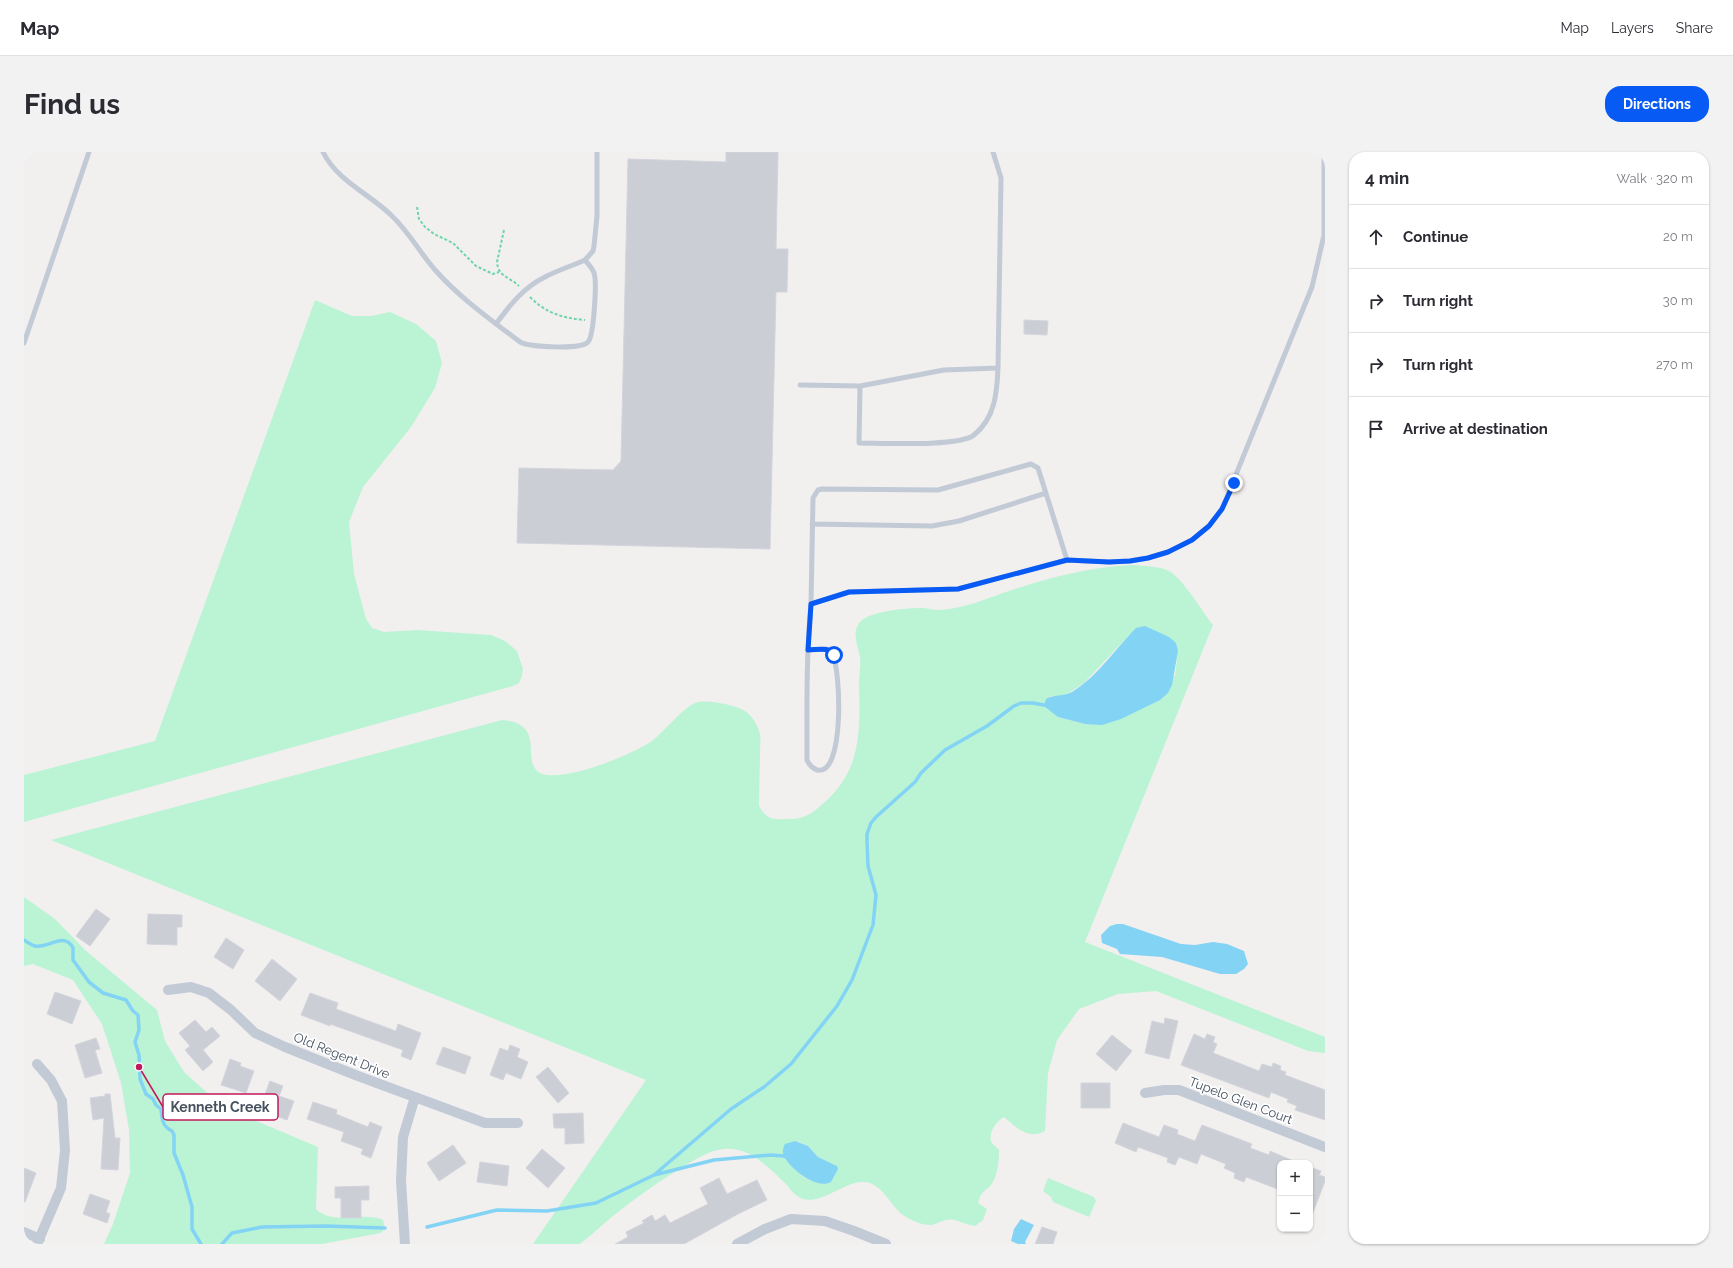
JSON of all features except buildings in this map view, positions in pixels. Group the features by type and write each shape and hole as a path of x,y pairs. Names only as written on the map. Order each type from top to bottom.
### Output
{"street":[{"name":"Old Regent Drive","path":"168,990 191,987 208,993 231,1010 255,1032 285,1047 358,1076 485,1123 518,1122"},
{"path":"24,1232 38,1242 60,1188 65,1150 62,1101 52,1080 37,1064"},
{"name":"Tupelo Glen Court","path":"1145,1093 1164,1090 1179,1090 1325,1147"},
{"path":"405,1244 401,1181 403,1137 415,1097"},
{"path":"737,1244 765,1229 791,1219 825,1221 886,1244"}],"lane":[{"path":"24,342 89,152"},
{"path":"323,152 332,167 341,176 394,217 434,270 448,284 524,345 585,345 591,336 593,326 594,272 585,260"},
{"path":"496,324 511,305 531,285 546,276 585,260 593,251 597,216 597,152"},
{"path":"860,386 859,443 944,443 973,436 988,419 997,394 998,368 1001,178 993,152"},
{"path":"811,604 849,592 958,589 1067,560 1130,561 1168,552 1192,540 1209,526 1222,509 1312,287 1324,235 1324,152"},
{"path":"800,385 860,386 944,370 998,368"},
{"path":"808,650 826,649 832,652 837,675 839,698 837,734 830,764 823,770 813,768 807,760 808,650 811,604 813,498 818,490 938,490 1031,464 1038,468 1067,560"},
{"path":"812,524 932,526 959,521 1046,494"}],"path":[{"path":"417,207 419,219 429,231 453,243 482,270 492,274 499,272"},
{"path":"504,230 497,262 499,272 520,287"},
{"path":"529,296 550,313 568,318 586,320"}],"green space":[{"path":"315,300 352,316 371,316 390,312 416,324 436,341 442,363 435,388 411,427 363,487 349,522 354,574 366,619 372,628 384,632 417,630 491,635 505,641 517,651 523,669 519,683 513,686 24,822 24,775 155,741"},
{"path":"1117,566 1147,566 1160,568 1174,574 1186,587 1213,625 1085,942 1325,1037 1325,1053 1308,1051 1156,991 1118,994 1079,1009 1057,1040 1048,1073 1045,1131 1033,1134 1023,1132 1004,1117 998,1121 991,1132 992,1143 999,1150 998,1166 993,1182 983,1192 978,1203 987,1209 983,1220 975,1226 955,1220 946,1220 932,1225 925,1225 917,1222 898,1211 881,1190 870,1183 855,1183 813,1200 805,1199 797,1196 774,1172 751,1155 733,1149 724,1149 711,1152 700,1157 659,1182 624,1207 579,1244 533,1244 646,1080 51,840 502,720 517,723 525,729 530,737 533,765 538,771 547,775 572,773 601,765 642,747 657,737 687,708 698,702 716,702 729,705 745,711 750,715 756,724 760,736 759,806 769,817 777,819 797,819 810,813 826,801 838,788 853,761 859,717 860,657 856,639 856,630 860,622 865,618 889,611 907,609 921,608 939,610 958,608 1056,577 1086,570","holes":["1130,634 1160,634 1169,637 1178,651 1175,676 1085,724 1058,717 1050,696 1064,696 1084,683","795,1141 808,1146 818,1157 837,1166 817,1183 805,1178 789,1163"]},
{"path":"24,897 55,919 85,950 157,1010 165,1041 184,1072 223,1107 318,1147 316,1209 331,1217 366,1217 383,1220 385,1228 381,1233 322,1244 104,1244 113,1224 130,1173 129,1130 121,1083 102,1024 73,980 33,964 24,966"},
{"path":"1048,1178 1094,1197 1096,1201 1089,1217 1053,1202 1051,1197 1043,1191"}],"water":[{"path":"1145,626 1169,637 1176,643 1178,651 1172,685 1168,693 1160,700 1121,719 1102,725 1085,724 1058,717 1044,706 1046,699 1052,696 1069,694 1090,679 1136,628"},
{"path":"1123,924 1181,944 1195,945 1213,942 1227,944 1244,951 1248,964 1244,969 1236,974 1220,974 1162,957 1120,954 1117,949 1102,943 1101,935 1110,926"},
{"path":"795,1141 808,1146 818,1157 837,1166 838,1169 831,1182 825,1184 812,1181 804,1177 792,1167 784,1156 783,1150 785,1144"},
{"path":"1021,1219 1034,1225 1025,1242 1026,1244 1018,1244 1011,1241 1014,1229"}],"waterway":[{"path":"654,1175 731,1109 764,1087 791,1064 837,1006 852,980 873,925 876,895 868,866 867,834 871,823 876,817 915,782 921,773 945,750 987,726 1014,706 1021,703 1033,703 1049,706"},
{"path":"24,940 35,946 60,941 69,943 73,948 73,960 89,982 103,993 126,1000 133,1011 138,1015 139,1030 135,1042 139,1055 140,1079 146,1094 153,1099 156,1105 161,1109 164,1124 172,1131 174,1135 174,1153 183,1175 192,1207 192,1229 201,1244"},
{"path":"427,1227 497,1210 547,1211 596,1203 654,1175 714,1160 771,1155 784,1156 788,1158"},
{"path":"222,1244 232,1233 262,1227 326,1226 385,1228"}],"place":[{"name":"Kenneth Creek","path":"139,1067"}],"route":[{"path":"834,655 826,649 808,650 808,627 811,604 830,597 861,590 930,591 958,589 1067,560 1109,562 1148,558 1168,552 1192,540 1209,526 1222,509 1234,483"}]}
